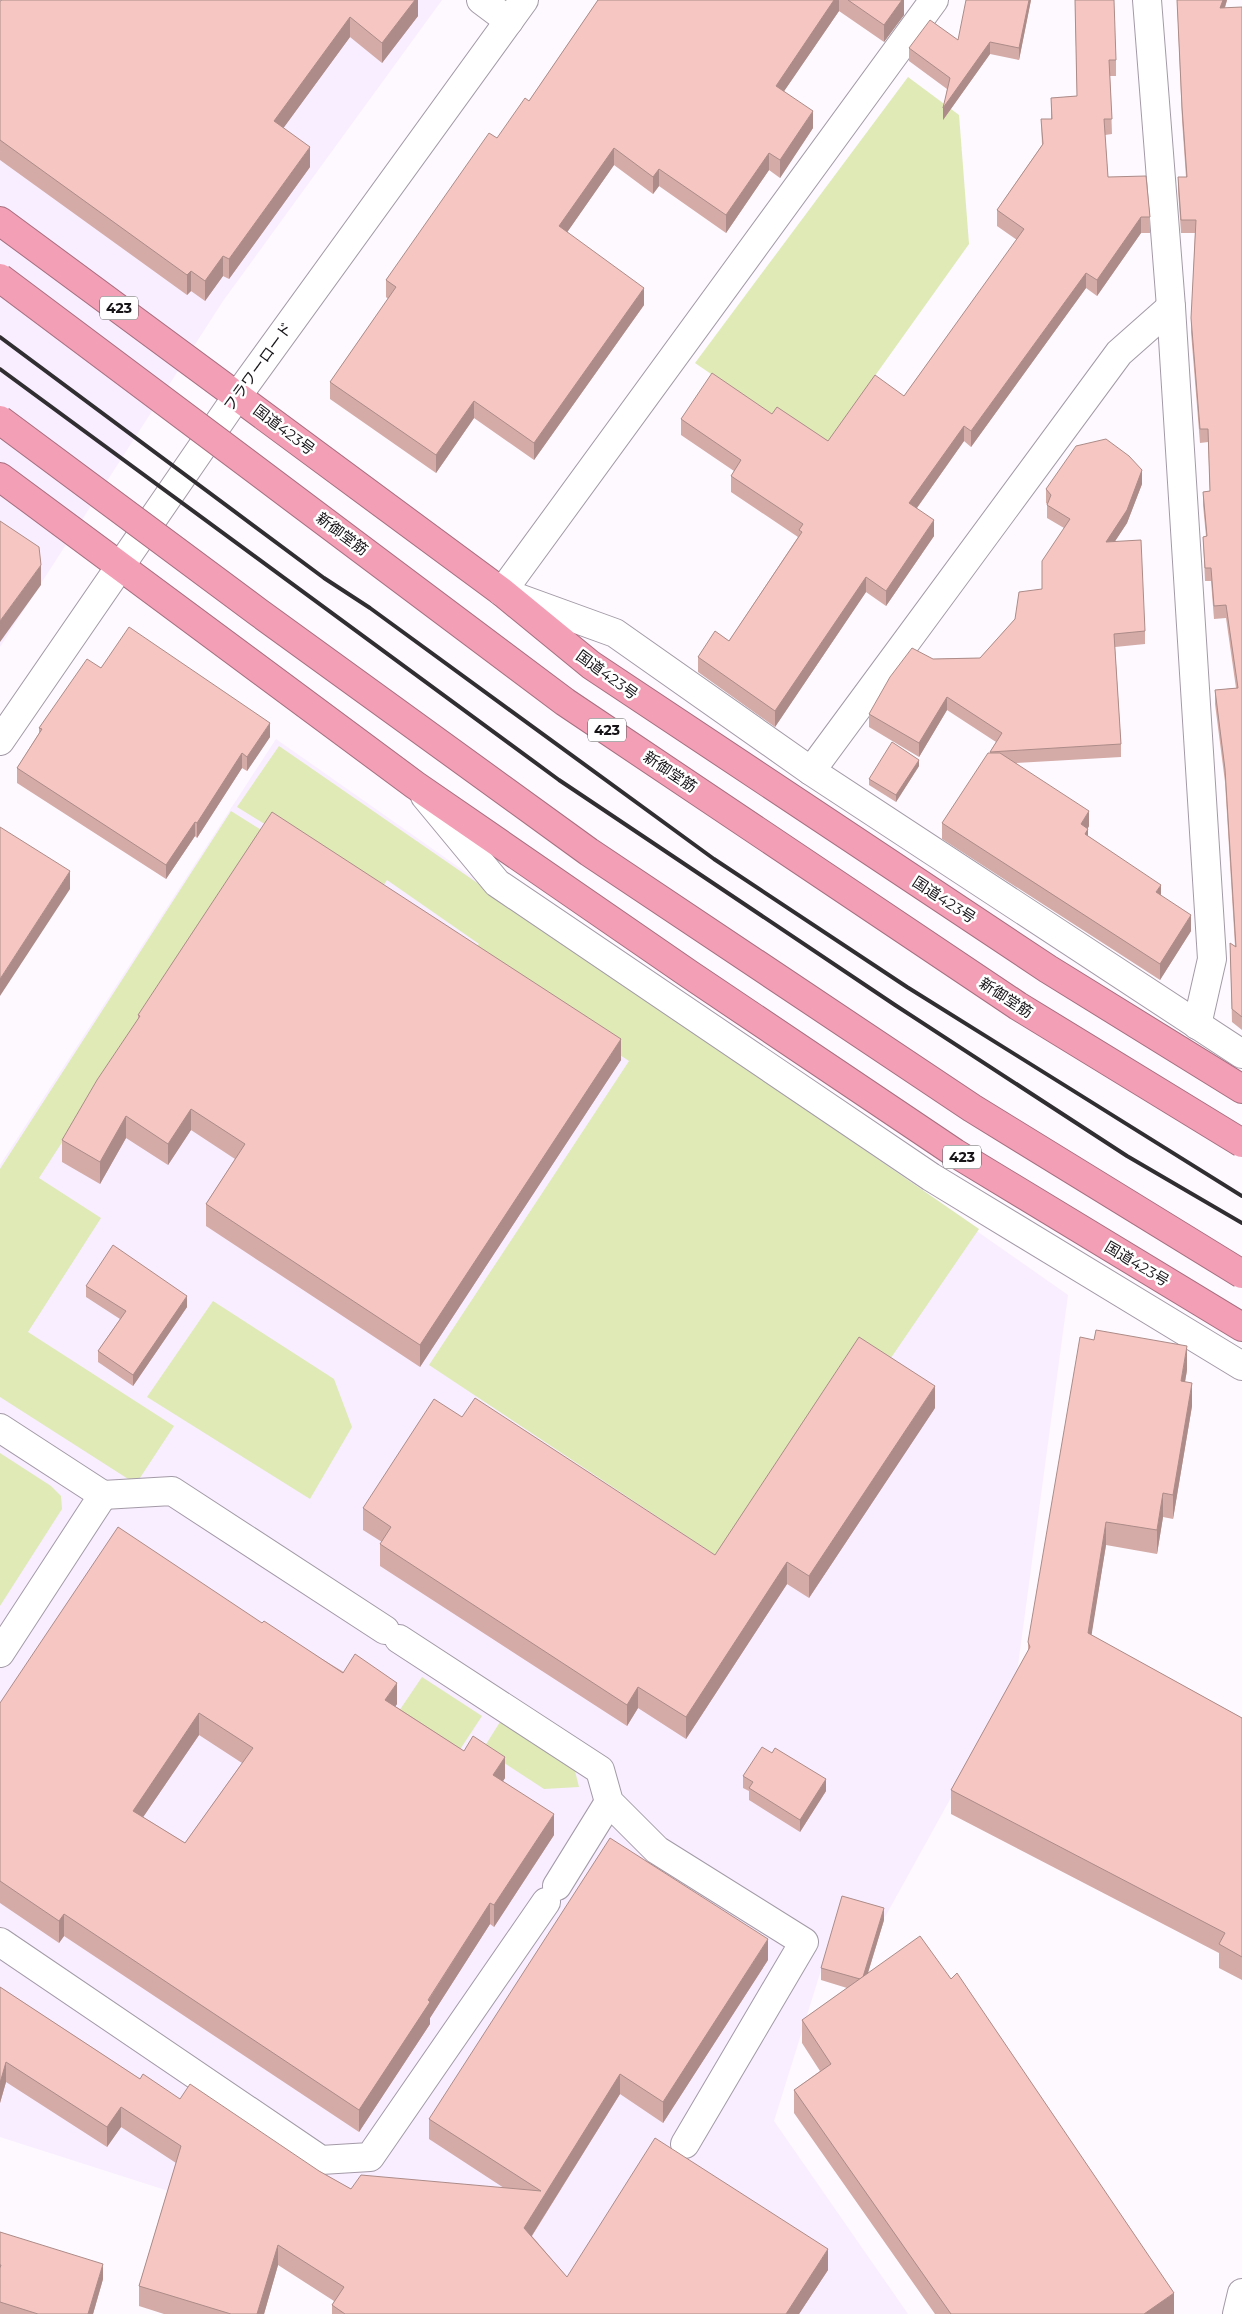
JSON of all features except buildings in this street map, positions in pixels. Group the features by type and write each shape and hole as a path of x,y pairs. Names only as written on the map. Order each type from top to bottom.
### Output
{"highway":[{"name":"国道423号","path":"0,221 238,395 502,592 591,666 1048,969 1242,1089"},
{"name":"新御堂筋","path":"0,278 565,702 1018,1006 1242,1143"},
{"path":"0,420 266,618 589,852 972,1108 1242,1274"},
{"name":"国道423号","path":"0,477 415,785 689,974 955,1153 1242,1328"}],"street":[{"path":"481,0 516,10"},
{"path":"934,0 502,592 615,633 811,771 1242,1054"},
{"path":"1147,0 1171,307 1212,958 1197,1025"},
{"name":"フラワーロード","path":"0,741 119,565 238,395 516,10"},
{"path":"811,771 1119,353 1171,307"},
{"path":"415,785 497,883 932,1177 1242,1366"},
{"path":"0,1428 103,1495 172,1491 600,1770 609,1802 657,1850 804,1942 684,2144"},
{"path":"0,1653 103,1495"},
{"path":"0,1942 321,2160 370,2157 552,1894 609,1802"},
{"path":"1237,2314 1242,2293"}],"shaded area":[{"path":"0,0 442,0 223,301 0,647"},
{"path":"276,739 1068,1295 1016,1680 885,1917 841,1906 774,2121 908,2314 596,2314 357,2183 303,2234 0,2137 0,1165"}],"green space":[{"path":"908,77 959,115 969,244 822,450 695,363"},
{"path":"279,746 979,1229 882,1371 750,1504 715,1555 429,1365 629,1061 468,954 479,944 387,880 334,960 368,888 237,807"},
{"path":"231,811 263,831 39,1178 101,1218 28,1332 174,1426 136,1484 0,1397 0,1169"},
{"path":"213,1301 334,1379 352,1427 310,1499 147,1397"},
{"path":"0,1453 51,1486 61,1496 62,1509 0,1606"},
{"path":"422,1677 482,1716 457,1754 397,1714"},
{"path":"500,1722 575,1771 579,1787 544,1789 483,1749"}],"railway":[{"path":"0,337 324,578 370,608 714,859 907,987 1242,1196"},
{"path":"0,369 559,780 895,1005 1127,1156 1242,1223"}]}
